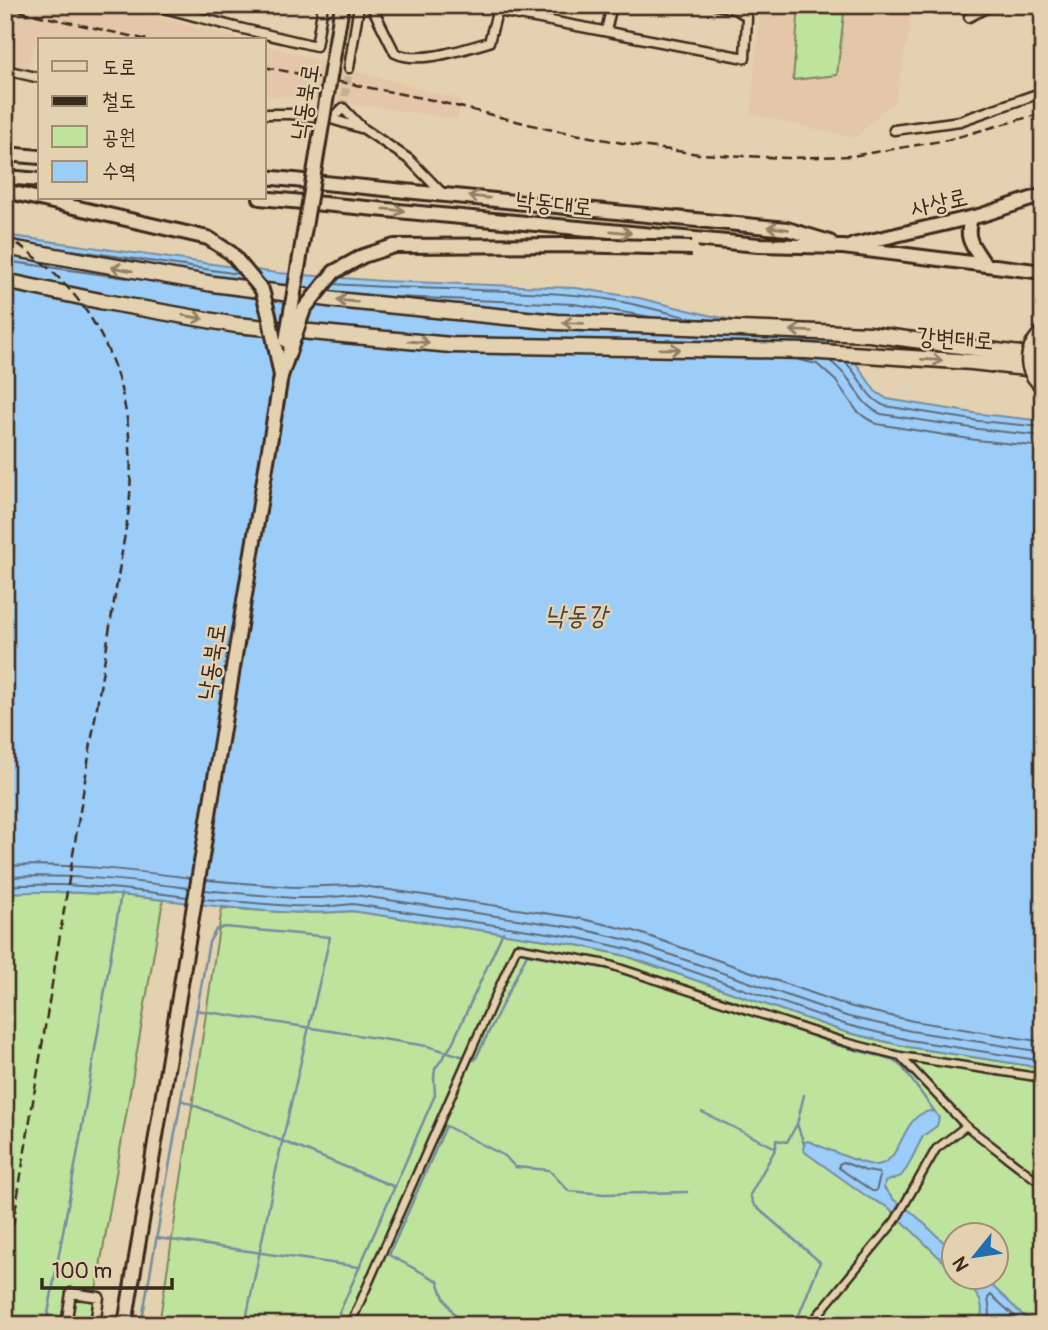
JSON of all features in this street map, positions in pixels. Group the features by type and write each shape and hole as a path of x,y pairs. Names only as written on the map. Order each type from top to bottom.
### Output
{"highway":[{"name":"강변대로","path":"5,247 213,284 336,300 557,322 869,334 1043,357"},
{"name":"강변대로","path":"5,281 236,325 451,345 807,351 972,362 1043,370"},
{"path":"1043,332 1033,342 1028,362 1034,376 1043,386"}],"main road":[{"name":"낙동북로","path":"125,1325 342,5"},
{"path":"5,154 38,157"},
{"path":"5,177 38,180"},
{"name":"낙동대로","path":"266,177 787,229 844,247"},
{"path":"5,191 38,199"},
{"name":"사상로","path":"844,247 971,218 1043,195"},
{"name":"낙동대로","path":"266,198 758,245 844,247 1043,272"},
{"path":"44,200 208,238 231,253 262,290 281,376"},
{"path":"971,218 967,229 968,237 985,265"},
{"path":"281,376 304,309 334,272 363,256 394,246 844,247"}],"street":[{"path":"153,5 316,47 323,5"},
{"path":"349,68 359,5"},
{"path":"371,5 395,53 409,57 450,52 489,42 499,8 606,32 745,58 747,18 736,9 716,5"},
{"path":"606,32 612,5"},
{"path":"969,17 992,5"},
{"path":"5,70 38,78"},
{"path":"894,130 960,121 1043,92"},
{"path":"328,118 343,108 364,129 410,160 443,194"},
{"path":"266,114 328,118 364,129"},
{"path":"350,1325 517,947 607,964 845,1042 900,1056 1043,1078"},
{"path":"900,1056 966,1126 1043,1185"},
{"path":"813,1325 817,1316 895,1221 936,1149 966,1126"},
{"path":"66,1325 71,1293 99,1297 95,1325"}],"shaded area":[{"path":"5,5 108,5 238,38 38,38 27,72 5,66"},
{"path":"760,5 906,5 912,15 896,99 854,138 751,114"},
{"path":"266,46 461,100 457,119 331,101 266,95"}],"green space":[{"path":"799,5 845,5 837,75 793,80"},
{"path":"42,891 163,900 90,1325 5,1325 5,893"},
{"path":"222,908 303,913 352,911 573,944 626,956 845,1032 908,1047 1043,1068 1043,1325 159,1325"}],"water":[{"name":"낙동강","path":"5,235 277,273 382,281 576,288 639,298 829,339 856,363 875,391 887,399 1043,421 1043,1068 908,1047 845,1032 626,956 573,944 352,911 293,912 104,894 5,893"},
{"path":"935,1112 939,1118 937,1126 923,1136 901,1176 885,1182 884,1188 894,1200 913,1213 940,1239 940,1258 888,1207 869,1198 803,1149 808,1141 861,1162 875,1165 884,1163 897,1149 920,1114"},
{"path":"999,1292 1025,1317 1034,1320 1043,1318 1043,1325 977,1325 982,1310 975,1293"}],"waterway":[{"path":"46,1325 121,894"},
{"path":"141,1325 209,942 216,930 225,927 330,937 280,1151 245,1325"},
{"path":"334,1325 435,1095 435,1069 451,1046 503,932"},
{"path":"196,1010 427,1046 475,1060 527,954 620,971"},
{"path":"786,1026 837,1045 894,1060 903,1068 935,1112"},
{"path":"804,1095 797,1124 804,1144"},
{"path":"181,1100 395,1187"},
{"path":"702,1112 776,1148 750,1195 754,1205 820,1262 795,1325"},
{"path":"776,1148 776,1140 787,1142 797,1124"},
{"path":"461,1325 444,1298 438,1281 389,1255 446,1126 505,1156 515,1167 549,1170 569,1191 604,1194 687,1192"},
{"path":"157,1238 359,1267"}],"tunnel":[{"path":"343,108 349,68"}],"railway":[{"path":"5,8 139,38"},
{"path":"266,67 432,100 548,129 699,154 788,158 852,156 947,140 1043,113"},
{"path":"5,236 36,258 66,286 88,313 104,342 125,405 131,474 129,509 5,1274"}]}
